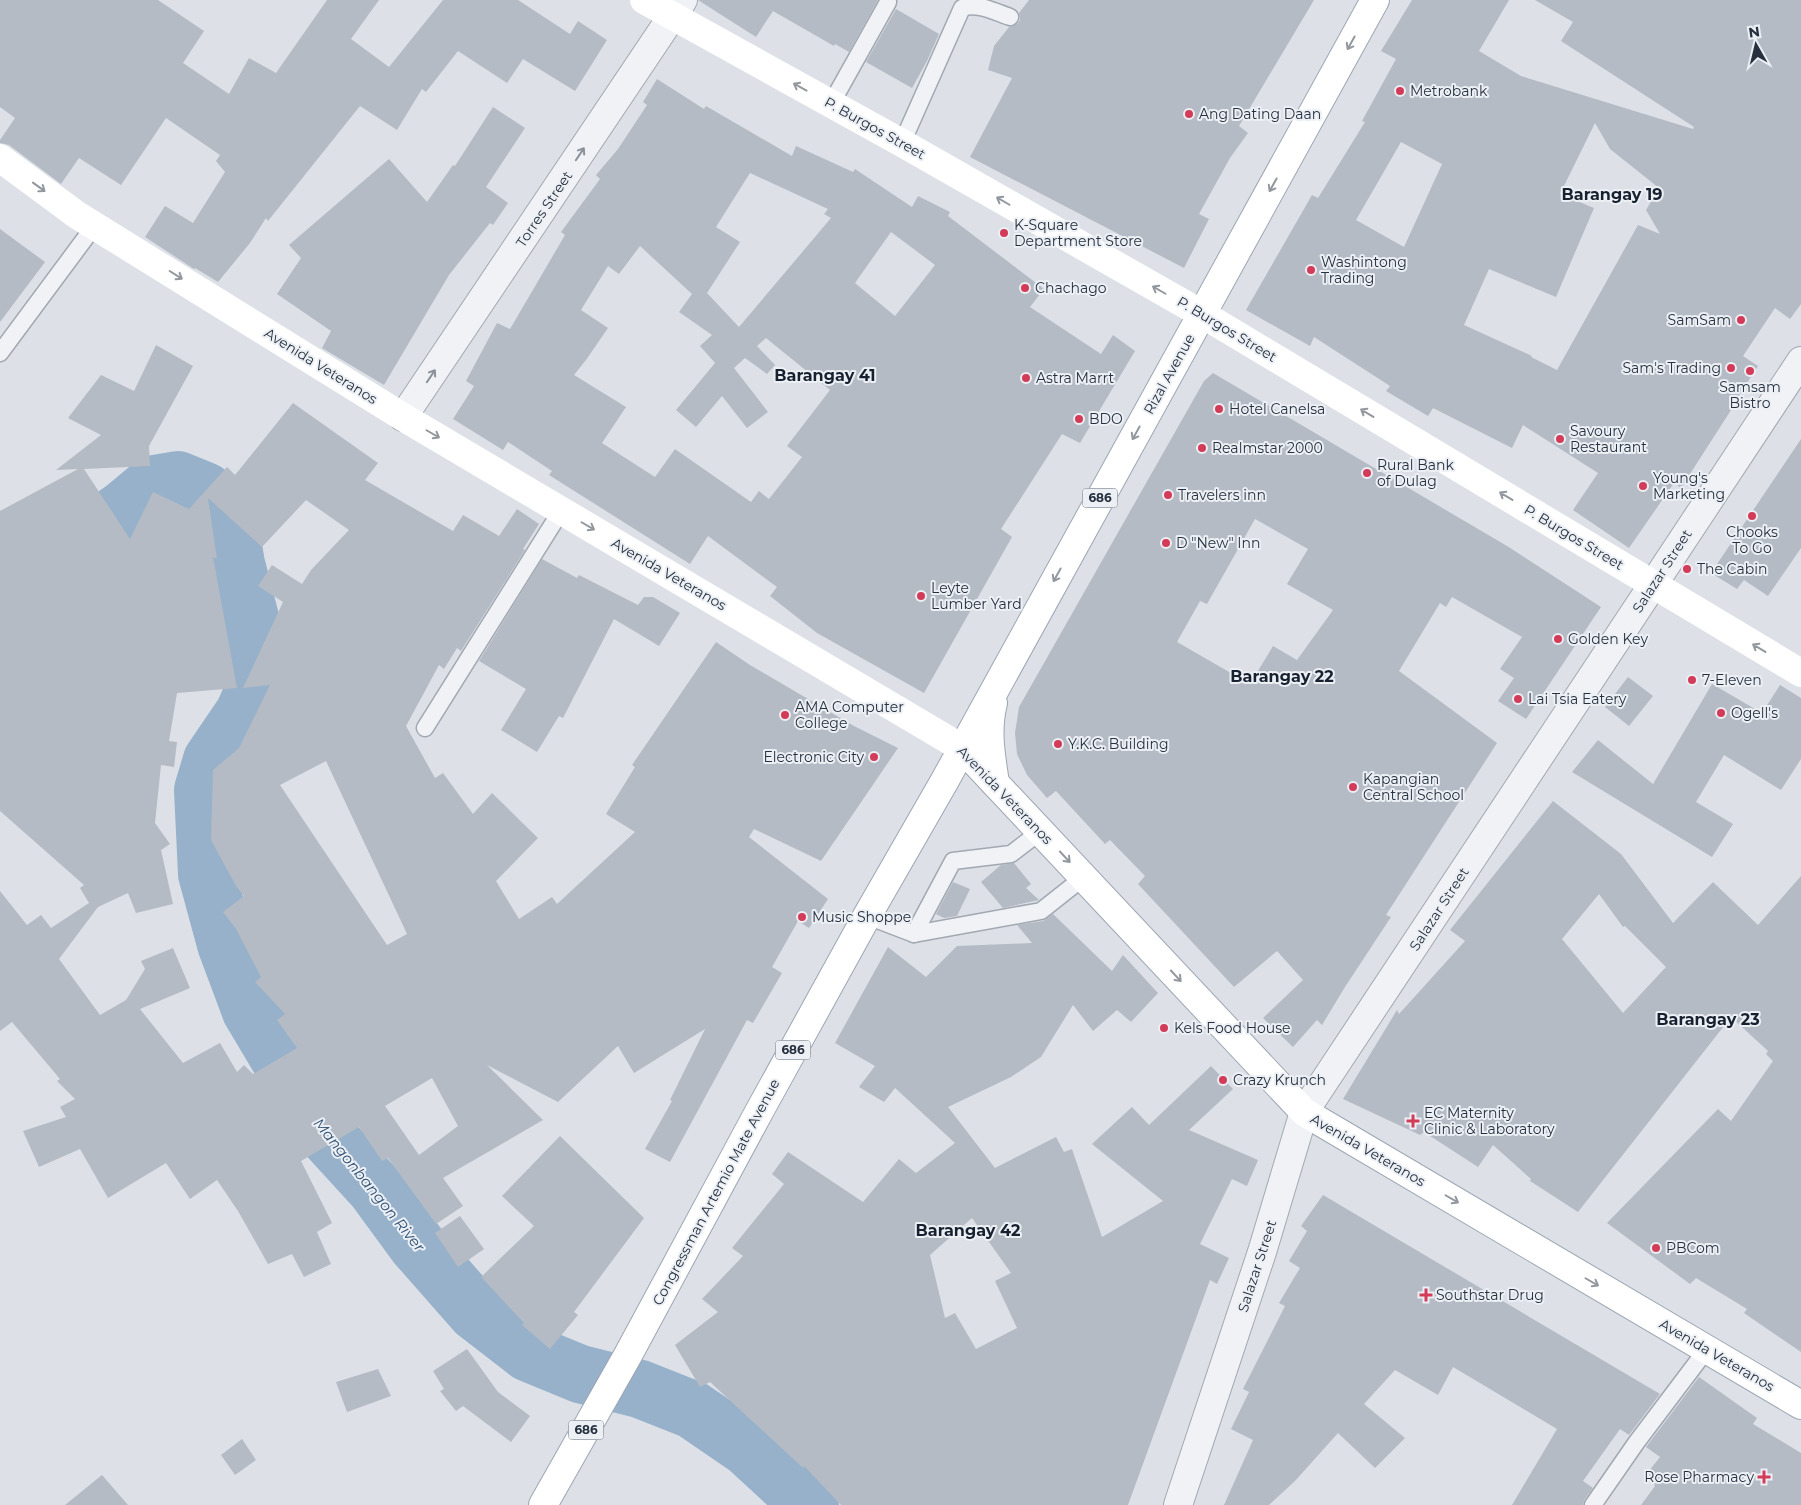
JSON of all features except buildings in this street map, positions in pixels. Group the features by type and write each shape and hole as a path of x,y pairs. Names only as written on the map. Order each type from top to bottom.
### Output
{"main road":[{"name":"P. Burgos Street","path":"644,0 678,8 831,104 1202,314 1801,673"},
{"name":"Rizal Avenue","path":"962,748 1375,0"},
{"name":"Avenida Veteranos","path":"0,158 78,215 403,417 962,748 1304,1112 1801,1405"},
{"path":"995,783 989,746 989,731 998,682"},
{"name":"Congressman Artemio Mate Avenue","path":"543,1505 628,1355 867,916 962,748"}],"street":[{"name":"Torres Street","path":"403,417 678,8"},
{"name":"Salazar Street","path":"1178,1505 1258,1261 1304,1112 1801,361"}],"lane":[{"path":"831,104 888,2"},
{"path":"902,143 962,8 968,6 982,7 1010,17"},
{"path":"0,353 95,225"},
{"path":"425,728 561,511"},
{"path":"914,934 953,861 1010,854 1040,831"},
{"path":"867,916 914,934 1041,911 1084,878"},
{"path":"1593,1505 1636,1443 1707,1349"}],"waterway":[{"name":"Mangonbangon River","path":"0,596 124,509 154,484 178,480 205,491 227,511 236,564 251,622 258,681 244,713 212,760 203,790 207,874 226,944 251,1011 322,1130 376,1189 417,1245 476,1312 529,1353 580,1374 640,1389 693,1410 747,1447 810,1505"}],"place":[{"name":"Metrobank","path":"1400,91"},
{"name":"Ang Dating Daan","path":"1189,114"},
{"name":"K-Square Department Store","path":"1004,233"},
{"name":"Washintong Trading","path":"1311,270"},
{"name":"Chachago","path":"1025,288"},
{"name":"SamSam","path":"1741,320"},
{"name":"Sam's Trading","path":"1731,368"},
{"name":"Samsam Bistro","path":"1750,371"},
{"name":"Astra Marrt","path":"1026,378"},
{"name":"Hotel Canelsa","path":"1219,409"},
{"name":"BDO","path":"1079,419"},
{"name":"Savoury Restaurant","path":"1560,439"},
{"name":"Realmstar 2000","path":"1202,448"},
{"name":"Rural Bank of Dulag","path":"1367,473"},
{"name":"Young's Marketing","path":"1643,486"},
{"name":"Travelers inn","path":"1168,495"},
{"name":"Chooks To Go","path":"1752,516"},
{"name":"D \"New\" Inn","path":"1166,543"},
{"name":"The Cabin","path":"1687,569"},
{"name":"Leyte Lumber Yard","path":"921,596"},
{"name":"Golden Key","path":"1558,639"},
{"name":"7-Eleven","path":"1692,680"},
{"name":"Lai Tsia Eatery","path":"1518,699"},
{"name":"Ogell's","path":"1721,713"},
{"name":"AMA Computer College","path":"785,715"},
{"name":"Y.K.C. Building","path":"1058,744"},
{"name":"Electronic City","path":"874,757"},
{"name":"Kapangian Central School","path":"1353,787"},
{"name":"Music Shoppe","path":"802,917"},
{"name":"Kels Food House","path":"1164,1028"},
{"name":"Crazy Krunch","path":"1223,1080"},
{"name":"EC Maternity Clinic & Laboratory","path":"1413,1121"},
{"name":"PBCom","path":"1656,1248"},
{"name":"Southstar Drug","path":"1426,1295"},
{"name":"Rose Pharmacy","path":"1764,1477"}],"district":[{"name":"Barangay 19","path":"1612,194"},
{"name":"Barangay 41","path":"825,375"},
{"name":"Barangay 22","path":"1282,676"},
{"name":"Barangay 23","path":"1708,1019"},
{"name":"Barangay 42","path":"968,1230"}]}
